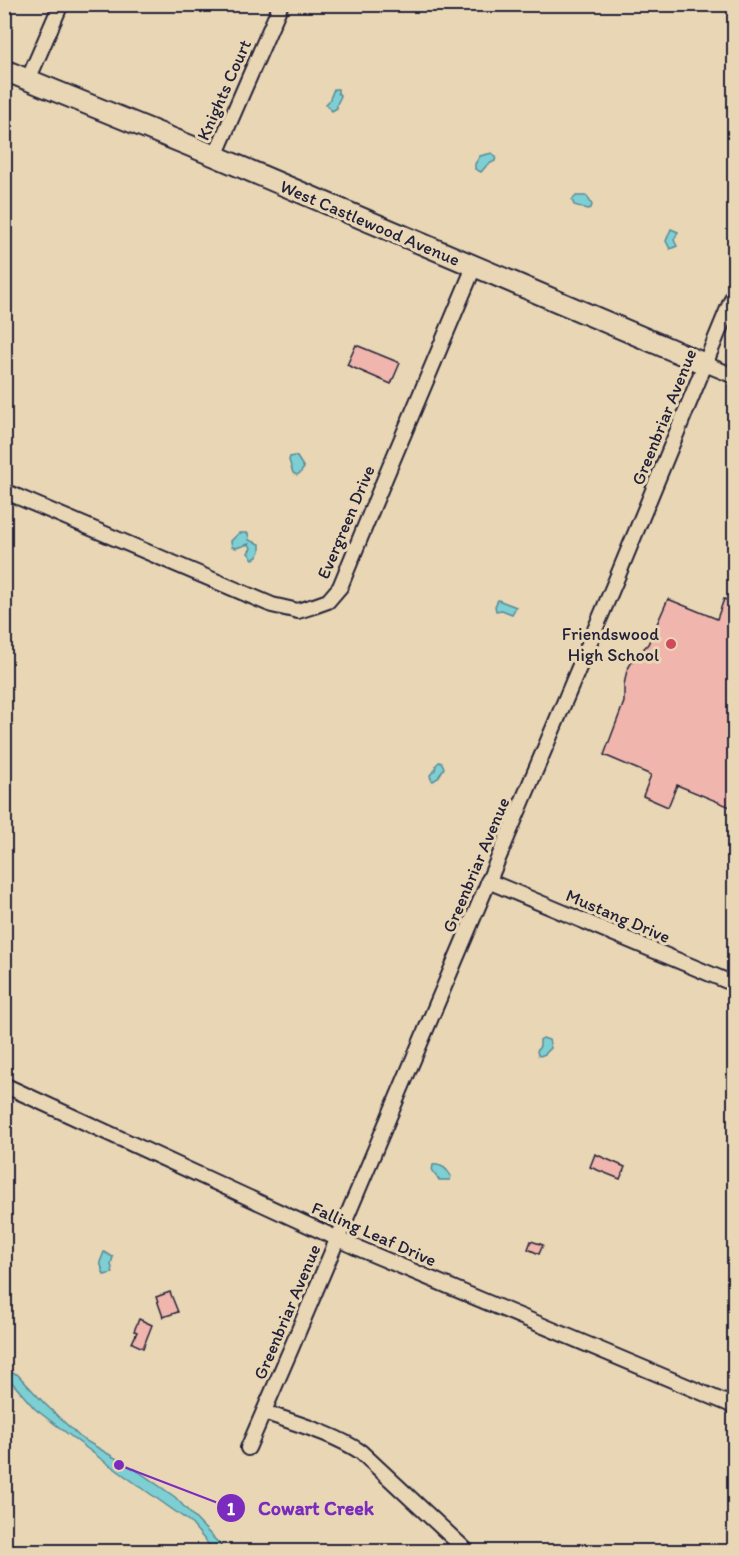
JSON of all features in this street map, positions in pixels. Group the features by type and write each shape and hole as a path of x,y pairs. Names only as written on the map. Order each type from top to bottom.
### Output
{"street":[{"path":"28,80 60,4"},
{"name":"Knights Court","path":"215,156 281,4"},
{"name":"West Castlewood Avenue","path":"4,70 215,156 735,376"},
{"name":"Evergreen Drive","path":"4,491 272,605 298,611 328,601 340,587 474,267"},
{"name":"Greenbriar Avenue","path":"248,1448 735,294"},
{"name":"Mustang Drive","path":"488,881 735,984"},
{"name":"Falling Leaf Drive","path":"4,1085 338,1239 735,1406"},
{"path":"264,1412 348,1444 361,1452 468,1551"}],"water":[{"path":"334,89 338,89 341,96 337,108 332,111 326,104"},
{"path":"492,153 496,157 495,161 481,172 475,169 480,156"},
{"path":"576,196 587,196 592,205 591,208 574,205 572,200"},
{"path":"671,229 678,232 674,240 677,246 670,249 666,241"},
{"path":"294,456 304,468 297,475 293,473 289,460"},
{"path":"239,533 248,533 249,540 260,544 257,557 253,559 248,553 251,548 249,544 232,547 231,541"},
{"path":"498,600 516,607 512,614 502,610 496,611 495,606"},
{"path":"439,762 444,768 438,778 433,781 430,775"},
{"path":"543,1038 549,1040 551,1048 540,1056 537,1051 540,1040"},
{"path":"433,1165 446,1169 451,1176 450,1180 439,1180 432,1171"},
{"path":"104,1252 113,1257 111,1264 113,1273 104,1275 100,1262"},
{"path":"5,1372 17,1374 81,1438 139,1472 175,1497 226,1551 214,1551 190,1522 35,1409 9,1379 5,1378"}],"building":[{"path":"356,345 400,363 391,384 347,365"},
{"path":"668,599 717,619 724,599 735,603 735,809 677,785 668,807 643,796 651,775 604,755 624,702 627,670 648,644"},
{"path":"595,1154 625,1167 620,1179 590,1167"},
{"path":"531,1241 543,1245 539,1254 528,1249"},
{"path":"170,1292 178,1312 163,1317 156,1297"},
{"path":"139,1319 152,1325 143,1348 132,1343"}],"place":[{"name":"Friendswood High School","path":"671,644"},
{"name":"Cowart Creek","path":"119,1465"}]}
